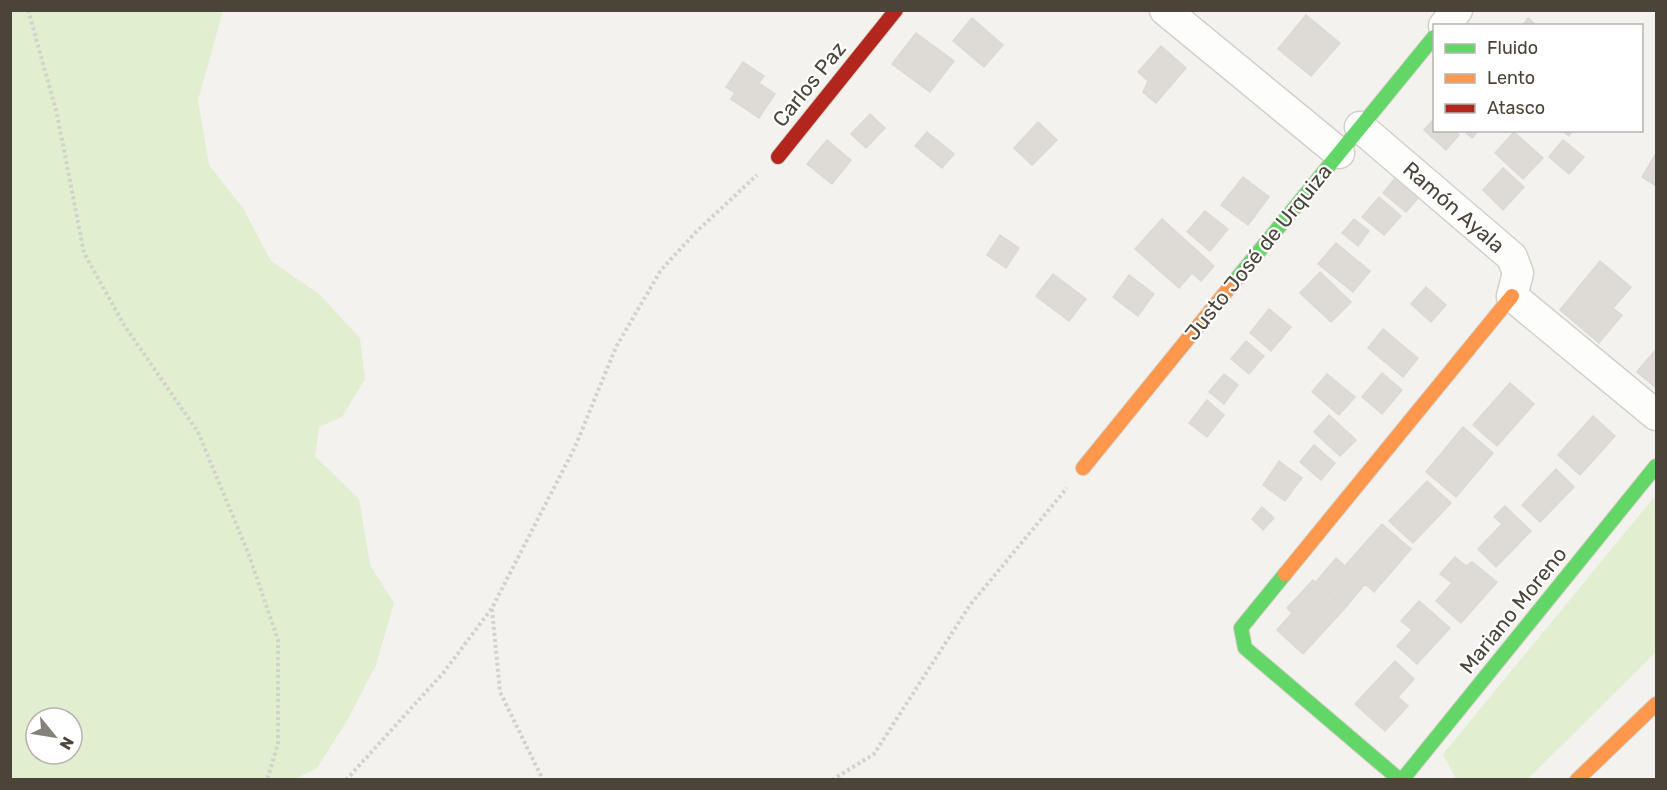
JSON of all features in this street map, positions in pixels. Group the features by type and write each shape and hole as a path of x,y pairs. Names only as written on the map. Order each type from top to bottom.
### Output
{"street":[{"name":"Carlos Paz","path":"778,157 896,10"},
{"path":"1165,10 1339,153"},
{"path":"1446,24 1457,10"},
{"name":"Justo José de Urquiza","path":"1083,468 1433,38"},
{"name":"Ramón Ayala","path":"1360,127 1512,257 1518,273 1512,297"},
{"path":"1401,780 1245,648 1241,628 1512,297 1656,415"},
{"name":"Mariano Moreno","path":"1401,780 1656,466"},
{"path":"1577,780 1656,704"}],"path":[{"path":"28,10 57,114 84,253 124,325 198,432 249,555 278,640 278,744 267,780"},
{"path":"346,780 444,672 492,608 575,447 616,347 662,270 697,231 778,157"},
{"path":"832,780 874,754 970,605 1083,468"},
{"path":"492,608 500,692 543,780"}],"green space":[{"path":"10,11 223,11 198,100 209,165 243,208 271,261 319,294 360,338 365,379 342,417 319,427 315,456 359,499 370,565 394,603 376,665 348,719 317,768 295,779 11,779"},
{"path":"1656,495 1656,652 1528,779 1456,779 1443,754"}],"building":[{"path":"1306,15 1340,43 1311,76 1278,49"},
{"path":"972,18 1003,45 984,67 953,41"},
{"path":"1528,18 1535,24 1524,24"},
{"path":"916,33 954,61 930,92 892,64"},
{"path":"1161,46 1186,68 1156,103 1143,92 1148,81 1138,72"},
{"path":"743,62 764,76 759,83 775,94 759,118 731,99 735,93 726,87"},
{"path":"870,114 885,128 866,148 851,134"},
{"path":"1433,120 1433,132 1456,132 1459,135 1446,150 1424,130"},
{"path":"1038,122 1057,140 1032,165 1014,148"},
{"path":"927,132 954,154 942,168 915,146"},
{"path":"1465,132 1477,132 1472,138"},
{"path":"1514,132 1543,158 1523,179 1495,153"},
{"path":"827,140 851,160 832,184 807,164"},
{"path":"1563,140 1584,157 1569,174 1549,157"},
{"path":"1656,155 1656,186 1642,177"},
{"path":"1503,168 1524,187 1503,210 1483,190"},
{"path":"1401,171 1425,190 1406,212 1383,193"},
{"path":"1243,177 1269,197 1248,225 1221,205"},
{"path":"1379,197 1401,216 1384,235 1362,217"},
{"path":"1205,211 1228,229 1210,251 1187,232"},
{"path":"1162,219 1214,266 1201,281 1192,273 1179,288 1135,249"},
{"path":"1354,219 1369,231 1358,246 1342,233"},
{"path":"1000,235 1019,248 1006,268 987,255"},
{"path":"1336,243 1370,271 1353,292 1318,264"},
{"path":"1600,261 1631,287 1613,308 1622,315 1599,343 1560,310"},
{"path":"1320,272 1351,302 1331,322 1300,293"},
{"path":"1053,274 1086,299 1069,321 1036,296"},
{"path":"1129,275 1154,294 1138,316 1113,297"},
{"path":"1426,287 1446,305 1431,322 1411,304"},
{"path":"1269,309 1291,327 1271,351 1250,333"},
{"path":"1383,329 1418,358 1403,377 1368,348"},
{"path":"1246,341 1264,356 1249,374 1231,359"},
{"path":"1656,349 1656,388 1637,372"},
{"path":"1382,373 1402,390 1382,414 1362,397"},
{"path":"1224,374 1238,385 1224,404 1209,392"},
{"path":"1327,374 1355,397 1339,415 1312,392"},
{"path":"1510,383 1534,404 1497,446 1473,425"},
{"path":"1207,400 1224,415 1207,437 1189,423"},
{"path":"1329,415 1356,440 1340,456 1314,432"},
{"path":"1593,416 1615,436 1580,475 1558,455"},
{"path":"1463,427 1493,453 1456,497 1426,472"},
{"path":"1314,445 1335,463 1321,480 1300,462"},
{"path":"1279,461 1302,478 1285,501 1263,485"},
{"path":"1556,469 1574,487 1540,522 1522,505"},
{"path":"1427,481 1451,503 1413,543 1389,521"},
{"path":"1505,506 1531,531 1496,567 1478,549 1502,524 1494,517"},
{"path":"1262,507 1274,518 1263,530 1252,519"},
{"path":"1382,524 1411,549 1374,592 1345,566"},
{"path":"1455,557 1466,566 1472,562 1497,582 1461,623 1436,601 1452,583 1440,574"},
{"path":"1336,558 1365,584 1345,608 1316,582"},
{"path":"1313,580 1345,608 1303,654 1277,630 1292,613 1287,608"},
{"path":"1419,601 1450,628 1417,664 1397,646 1412,630 1401,621"},
{"path":"1395,661 1414,679 1398,697 1408,706 1385,731 1355,704"}],"traffic: fast":[{"path":"1234,282 1433,38"},
{"path":"1402,780 1656,466"},
{"path":"1285,574 1241,628 1245,648 1400,780"}],"traffic: slow":[{"path":"1083,468 1234,282"},
{"path":"1285,574 1512,296"},
{"path":"1577,780 1656,704"}],"traffic: jam":[{"path":"778,157 896,10"}]}
